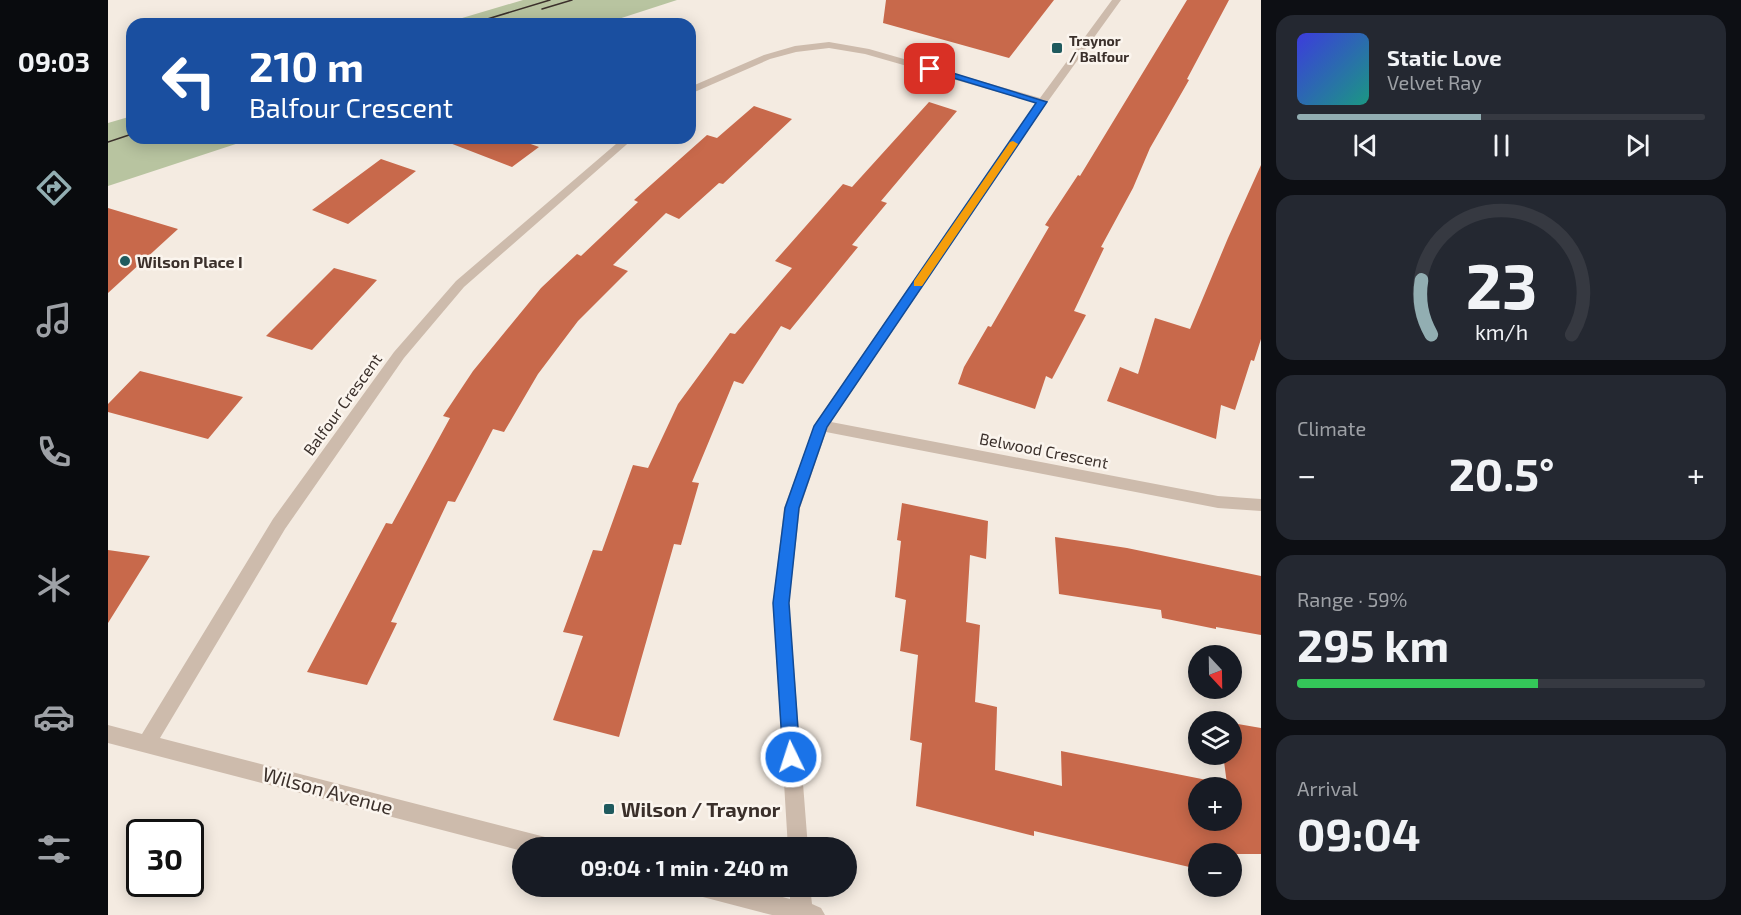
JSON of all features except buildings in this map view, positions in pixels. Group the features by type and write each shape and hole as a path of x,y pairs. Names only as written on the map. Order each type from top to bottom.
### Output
{"street":[{"path":"797,837 781,603 792,508 821,426 1042,102 1117,0"},
{"path":"696,88 767,57 795,49 829,45 866,51 1042,102"},
{"name":"Balfour Crescent","path":"147,743 279,524 399,356 460,284 622,144"},
{"name":"Belwood Crescent","path":"821,426 1218,502 1261,505"},
{"name":"Wilson Avenue","path":"108,734 512,838"},
{"path":"741,897 806,914 802,897"}],"green space":[{"path":"523,0 677,0 622,18 462,18"},
{"path":"126,118 126,144 236,144 108,186 108,123"}],"tram line":[{"path":"491,18 550,0"},
{"path":"542,9 572,0"},
{"path":"108,142 126,136"}],"slow traffic":[{"path":"918,283 1013,144"}],"place":[{"name":"Traynor / Balfour","path":"1057,48"},
{"name":"Wilson Place I","path":"125,261"},
{"name":"Wilson / Traynor","path":"609,809"}],"route":[{"path":"791,757 781,603 792,508 821,426 1042,102 930,69"}]}
